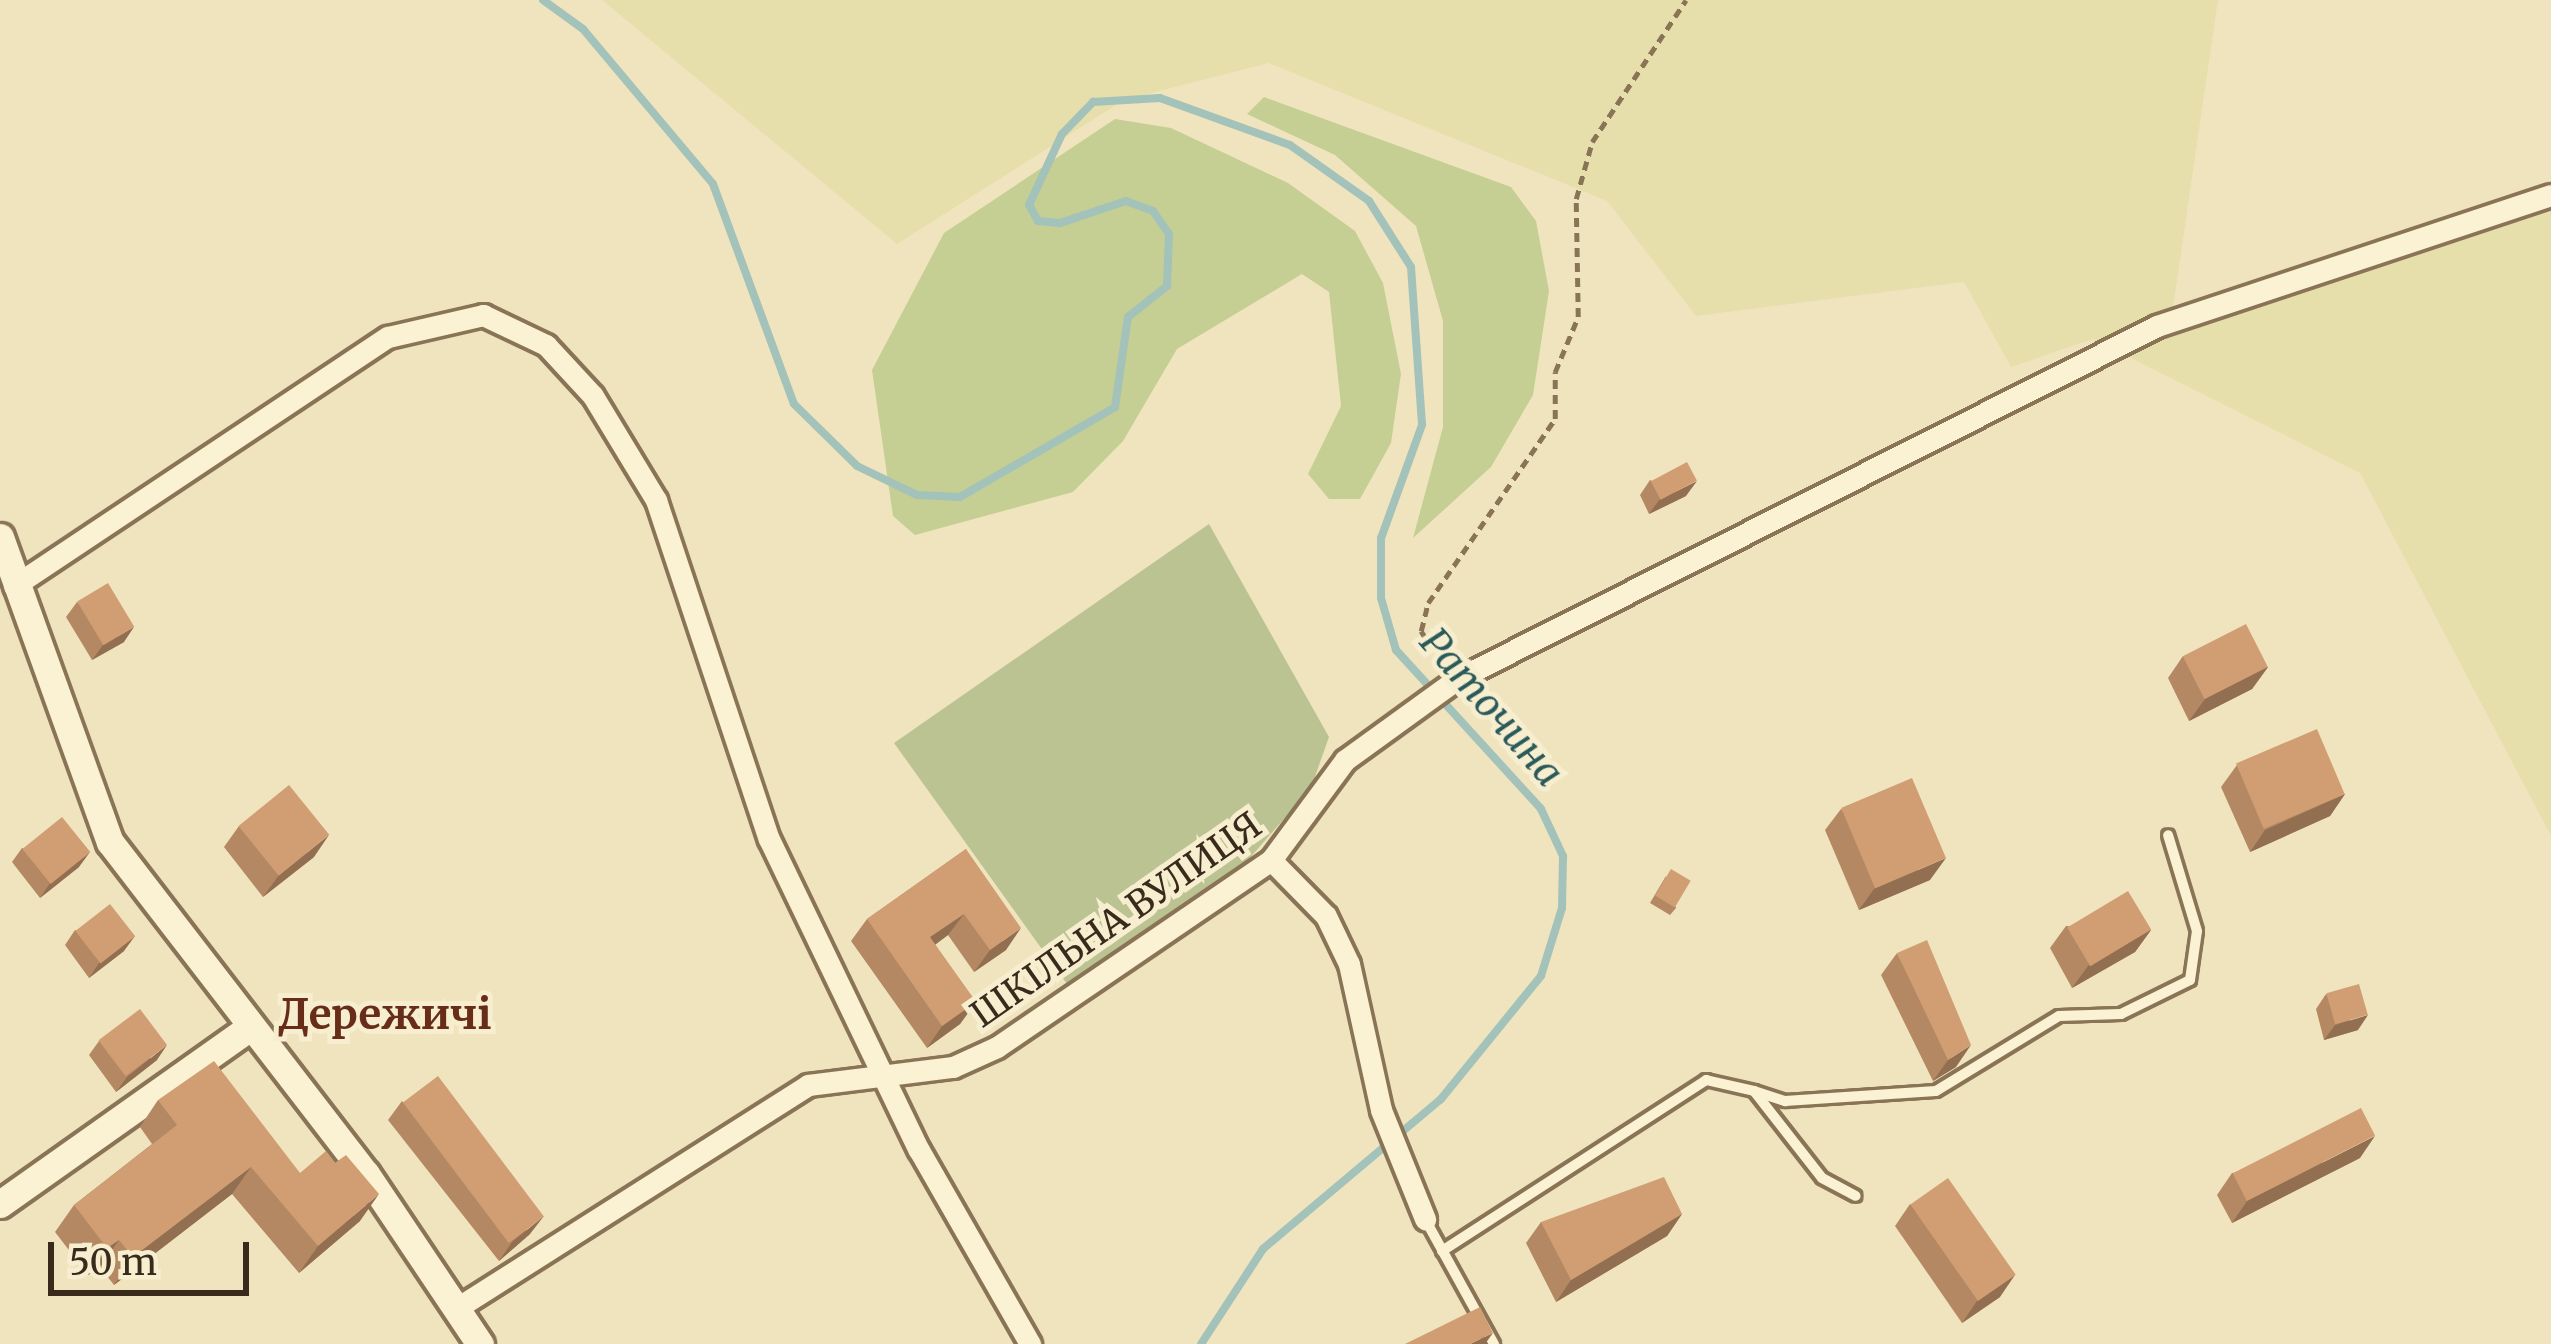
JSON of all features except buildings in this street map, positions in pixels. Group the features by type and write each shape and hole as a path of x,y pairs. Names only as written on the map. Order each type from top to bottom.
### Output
{"street":[{"name":"ШКІЛЬНА ВУЛИЦЯ","path":"457,1308 808,1085 891,1077 997,1047 1270,860 1345,760 1409,705 1457,679 2031,388 2284,279 2551,195"},
{"path":"14,586 388,337 483,315 546,345 593,395 656,500 769,839 891,1077 919,1150 1030,1344"},
{"path":"0,537 110,842 480,1344"},
{"path":"1270,860 1326,916 1349,964 1381,1110 1425,1219"},
{"path":"0,1204 248,1029"}],"lane":[{"path":"1442,1251 1684,1085 1754,1090 1785,1101 1936,1091 2060,1016 2121,1014 2190,980 2197,932 2168,835"},
{"path":"1754,1090 1822,1178 1856,1196"},
{"path":"1425,1219 1494,1344"}],"path":[{"path":"1457,679 1420,632 1428,603 1555,419 1555,372 1578,317 1576,199 1592,142 1686,0"}],"shaded area":[{"path":"602,0 2218,0 2169,335 2551,210 2551,836 2360,473 2093,339 2011,367 1964,282 1696,316 1607,201 1269,63 1124,100 897,244"}],"green space":[{"path":"1264,97 1511,187 1536,221 1549,291 1533,395 1491,467 1413,538 1443,427 1443,321 1416,226 1335,155 1247,114"},
{"path":"1115,119 1171,128 1288,183 1355,231 1383,283 1401,374 1391,443 1360,499 1329,499 1308,474 1341,406 1329,292 1302,274 1177,349 1123,441 1073,492 915,535 893,516 872,370 944,233"},
{"path":"1209,524 1329,737 1311,788 1248,860 1067,984 894,743"}],"waterway":[{"name":"Раточина","path":"543,0 583,29 713,184 794,404 857,466 917,495 960,497 1115,407 1128,317 1167,286 1169,234 1153,211 1126,201 1060,223 1038,221 1029,205 1062,134 1093,102 1160,98 1290,145 1369,201 1411,267 1422,425 1381,538 1381,598 1396,650 1541,809 1563,856 1562,908 1541,976 1441,1099 1263,1249 1201,1344"}],"district":[{"name":"Дережичі","path":"385,1014"}]}
